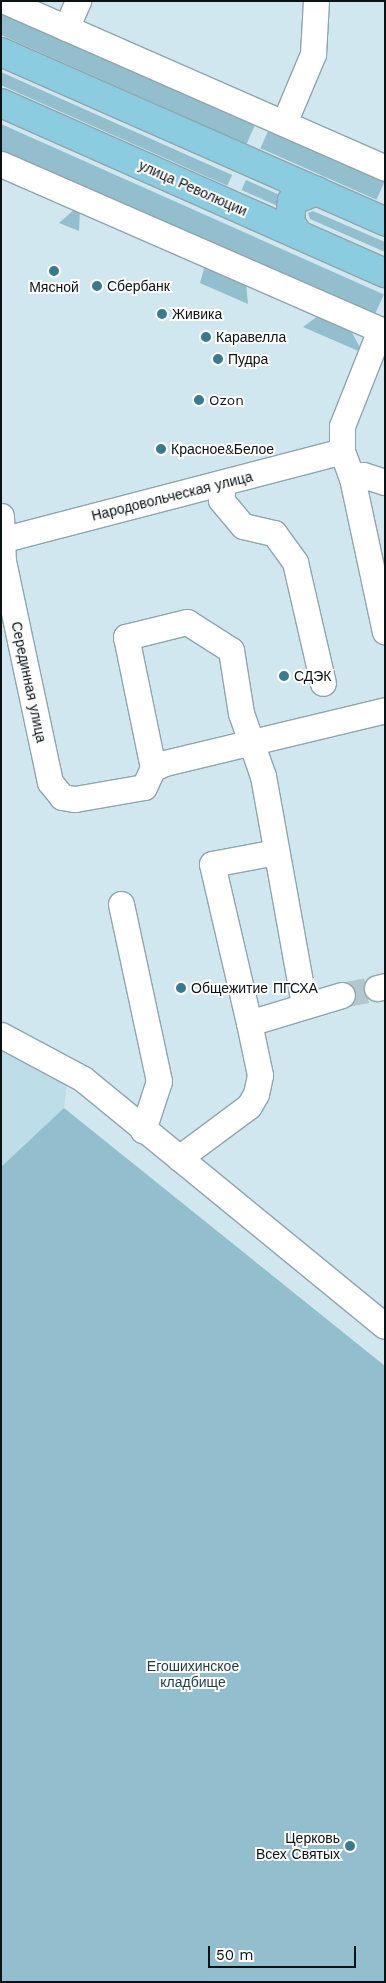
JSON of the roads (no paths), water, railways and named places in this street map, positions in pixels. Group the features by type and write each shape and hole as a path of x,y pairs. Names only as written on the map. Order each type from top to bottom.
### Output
{"main road":[{"path":"1,52 385,221"},
{"name":"улица Революции","path":"1,103 385,274"},
{"path":"299,235 290,222 292,201 316,191"}],"street":[{"path":"5,1 385,168"},
{"path":"66,28 78,1"},
{"path":"284,122 314,54 316,1"},
{"path":"1,164 382,331 342,426 342,451 352,478 385,632"},
{"name":"Народовольческая улица","path":"2,532 222,484 342,451"},
{"path":"352,478 363,475 385,482"},
{"path":"222,484 221,500 244,526 274,533 295,562 323,683"},
{"name":"Серединная улица","path":"2,532 52,788 75,799 144,787 154,768"},
{"path":"304,1004 254,739 241,713 231,650 188,622 133,632 126,637 154,768 254,739 385,710"},
{"path":"179,1158 249,1106 256,1094 260,1075 212,864 276,852"},
{"path":"121,904 158,1081 143,1130"},
{"path":"249,1023 304,1004 342,995"},
{"path":"1,1035 83,1079 385,1326"}],"tunnel":[{"path":"342,995 377,988"}],"place":[{"name":"Мясной","path":"54,271"},
{"name":"Сбербанк","path":"97,286"},
{"name":"Живика","path":"162,314"},
{"name":"Каравелла","path":"206,337"},
{"name":"Пудра","path":"218,359"},
{"name":"Ozon","path":"199,400"},
{"name":"Красное&Белое","path":"161,449"},
{"name":"СДЭК","path":"284,676"},
{"name":"Общежитие ПГСХА","path":"181,988"},
{"name":"Церковь Всех Святых","path":"350,1846"}],"park label":[{"name":"Егошихинское кладбище","path":"193,1674"}]}
